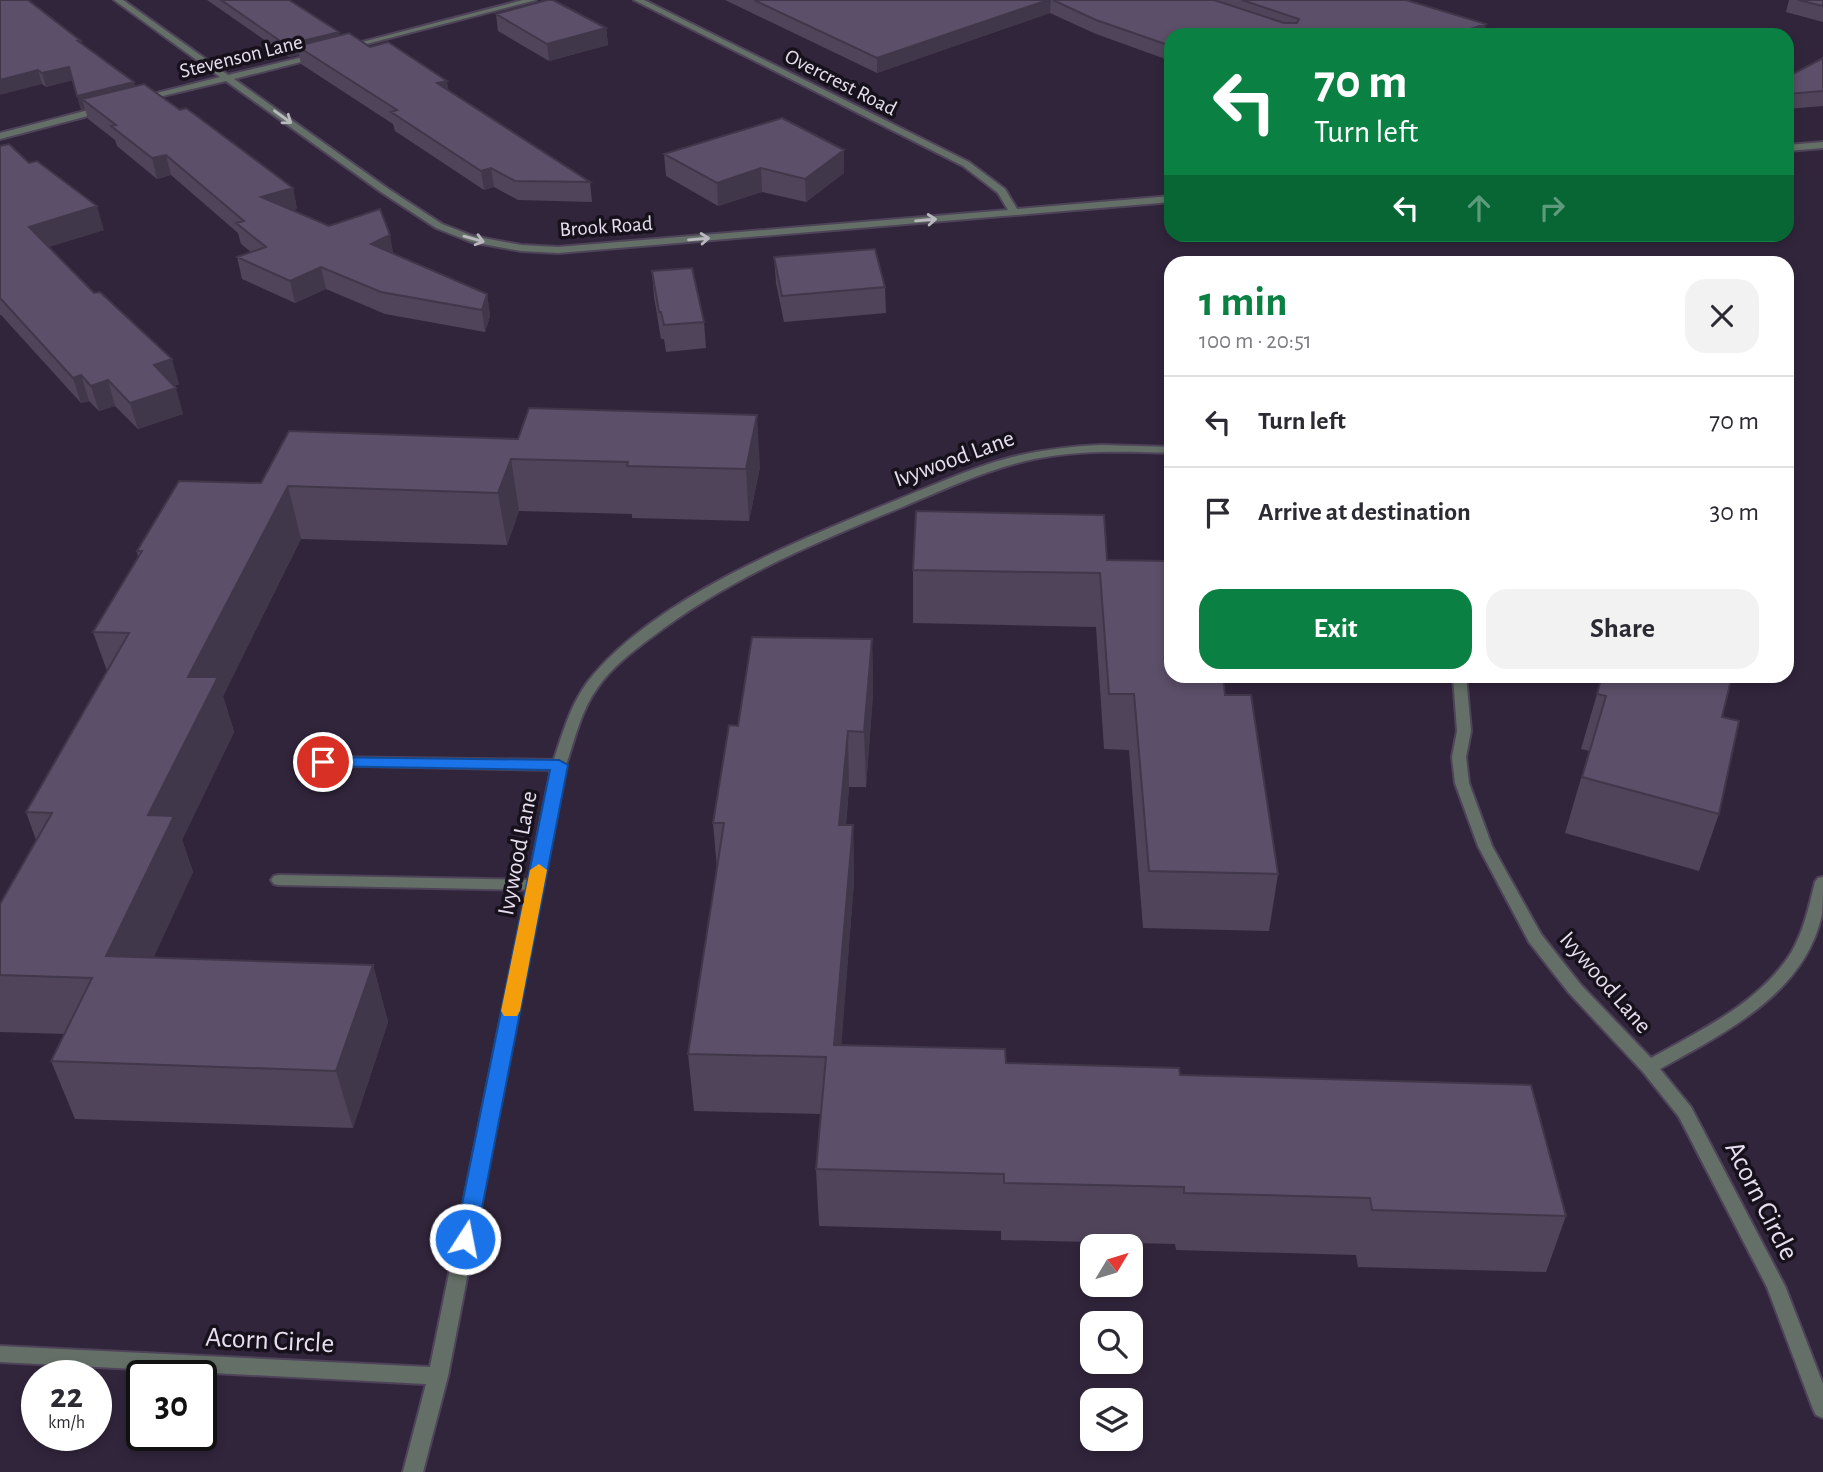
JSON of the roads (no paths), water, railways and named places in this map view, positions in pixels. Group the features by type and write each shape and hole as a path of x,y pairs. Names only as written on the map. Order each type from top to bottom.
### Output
{"street":[{"name":"Brook Road","path":"118,0 384,190 439,226 471,239 498,245 558,250 1164,200"},
{"name":"Stevenson Lane","path":"134,101 532,0"},
{"name":"Overcrest Road","path":"638,0 966,164 1002,191 1015,213"},
{"path":"0,135 120,105"},
{"path":"1794,147 1823,145"},
{"name":"Ivywood Lane","path":"438,1376 559,765 577,708 600,676 645,634 701,597 876,513 1009,462 1073,449 1164,450"},
{"name":"Ivywood Lane","path":"1460,683 1464,731 1459,757 1462,783 1485,846 1535,938 1575,989 1649,1068 1734,1019 1775,985 1794,961 1810,931 1823,882"},
{"path":"323,762 559,765"},
{"path":"279,880 536,884"},
{"name":"Acorn Circle","path":"1649,1068 1685,1112 1776,1286 1823,1409"},
{"name":"Acorn Circle","path":"0,1354 438,1376"},
{"path":"413,1472 438,1376"}]}
